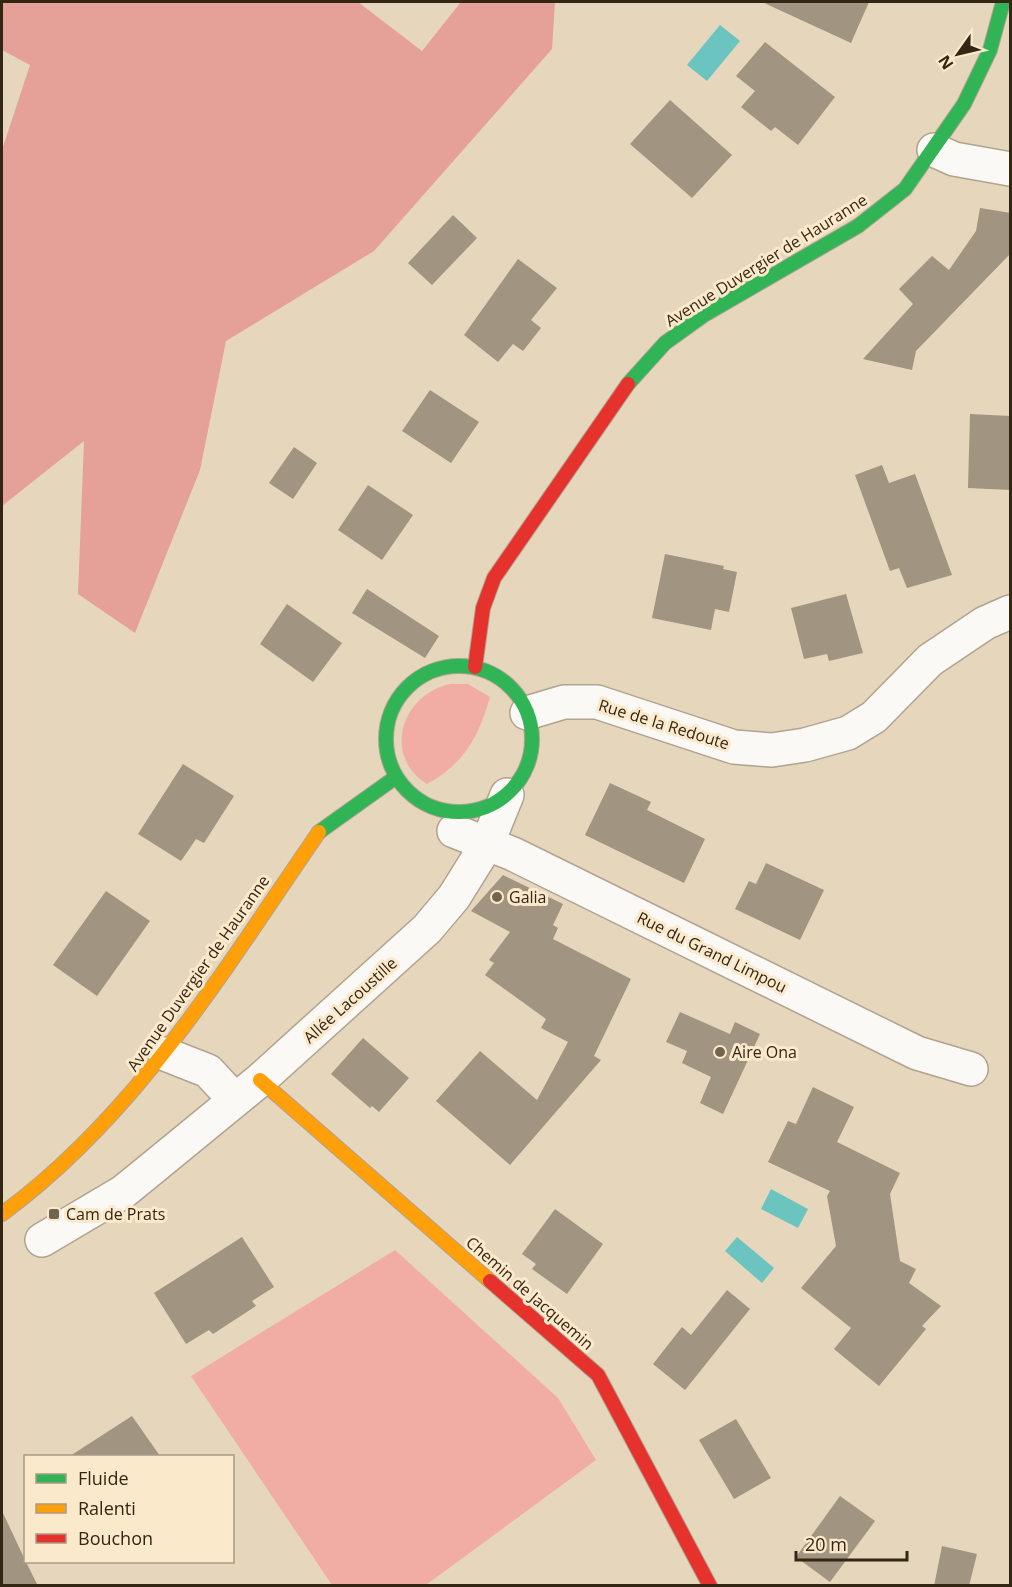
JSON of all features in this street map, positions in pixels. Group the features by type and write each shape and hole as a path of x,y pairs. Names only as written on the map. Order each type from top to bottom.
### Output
{"main road":[{"name":"Avenue Duvergier de Hauranne","path":"475,667 483,608 494,578 632,378 665,343 704,315 858,226 905,189 964,104 990,50 1003,2"},
{"path":"450,666 475,667 497,677 515,693 527,713 532,735 530,757 521,778 507,795 451,821 409,794 396,777 387,755 386,730 397,700 407,687 427,673 450,666"},
{"name":"Avenue Duvergier de Hauranne","path":"2,1214 44,1184 80,1150 165,1054 321,829 396,777"},
{"name":"Chemin de Jacquemin","path":"260,1080 598,1375 710,1586"}],"street":[{"path":"934,150 954,159 1011,169"},
{"name":"Rue de la Redoute","path":"527,713 564,702 597,702 734,747 772,750 805,745 848,733 874,717 930,660 985,623 1011,612"},
{"name":"Allée Lacoustille","path":"42,1240 123,1192 260,1080 427,929 457,892 487,844 507,795"},
{"path":"451,821 458,840 457,892"},
{"name":"Rue du Grand Limpou","path":"451,821 487,844 916,1053 971,1069"},
{"path":"165,1054 208,1071 235,1100"}],"shaded area":[{"path":"2,2 358,2 422,51 461,2 555,2 552,49 374,251 226,341 200,470 135,633 78,594 84,441 2,506 2,150 30,65 2,50"},
{"path":"450,684 468,684 490,697 481,724 468,748 451,767 427,784 413,772 405,758 402,743 403,728 409,713 419,700 433,690"},
{"path":"395,1250 558,1398 596,1460 426,1585 332,1585 191,1376"}],"water":[{"path":"720,25 740,41 707,81 687,65"},
{"path":"771,1189 808,1209 798,1228 761,1209"},
{"path":"737,1237 774,1268 762,1283 725,1251"}],"building":[{"path":"762,2 869,2 851,43"},
{"path":"765,42 835,97 798,145 775,127 771,131 741,107 755,91 736,76"},
{"path":"670,100 732,155 692,198 630,144"},
{"path":"980,208 1011,213 1011,253 916,351 912,370 863,359 913,304 899,289 932,256 949,270 976,231"},
{"path":"453,215 477,238 432,285 408,263"},
{"path":"518,259 557,288 531,320 541,328 523,351 513,344 498,362 464,335"},
{"path":"430,390 479,422 451,463 402,431"},
{"path":"970,414 1011,416 1011,490 968,488"},
{"path":"294,447 317,463 293,499 269,483"},
{"path":"882,465 889,483 915,474 952,575 907,588 899,568 890,571 855,475"},
{"path":"368,485 413,515 382,560 338,530"},
{"path":"665,554 724,566 723,569 737,572 729,612 715,609 711,630 652,618"},
{"path":"367,589 439,636 425,658 352,613"},
{"path":"846,594 863,653 829,661 827,654 804,659 791,608"},
{"path":"287,604 342,643 313,682 260,644"},
{"path":"183,764 234,796 204,843 196,839 181,861 138,834"},
{"path":"610,783 651,802 647,810 705,839 684,883 585,835"},
{"path":"766,863 824,890 800,940 735,909 749,881 756,884"},
{"path":"503,875 563,904 553,925 558,928 553,939 631,979 594,1056 601,1060 510,1165 436,1101 480,1051 537,1100 568,1042 541,1028 546,1019 485,975 494,963 489,960 510,932 471,911"},
{"path":"106,891 150,921 97,996 53,965"},
{"name":"Aire Ona","path":"680,1012 730,1034 735,1022 760,1034 723,1114 700,1103 711,1077 682,1063 687,1051 666,1042"},
{"path":"363,1038 409,1078 379,1112 372,1106 370,1108 331,1074"},
{"path":"813,1087 854,1107 837,1142 900,1173 890,1194 900,1261 916,1269 909,1283 941,1306 922,1326 926,1329 879,1386 834,1349 851,1328 801,1288 836,1246 827,1196 830,1191 768,1162 788,1121 796,1124"},
{"path":"555,1209 603,1244 567,1294 532,1269 536,1264 522,1254"},
{"path":"242,1237 274,1287 252,1301 256,1306 213,1334 209,1330 186,1344 154,1293"},
{"path":"727,1290 750,1309 685,1390 653,1364 682,1327 691,1335"},
{"path":"132,1416 159,1455 72,1455"},
{"path":"736,1419 771,1478 734,1499 699,1440"},
{"path":"840,1496 875,1521 830,1582 796,1557"},
{"path":"2,1511 24,1558 24,1563 26,1563 38,1586 2,1586"},
{"path":"942,1546 977,1554 969,1586 934,1586"}],"traffic: fast":[{"path":"628,384 665,343 704,315 858,226 905,189 964,104 990,50 1003,2"},
{"path":"459,666 473,667 487,672 500,678 511,687 520,698 526,711 531,725 532,739 531,753 526,767 520,780 511,791 500,800 487,806 473,811 459,812 445,811 431,806 418,800 407,791 398,780 392,767 387,753 386,739 387,725 392,711 398,698 407,687 418,678 431,672 445,667 459,666"},
{"path":"319,832 396,777"}],"traffic: slow":[{"path":"2,1214 51,1174 96,1131 137,1085 213,986 319,832"},
{"path":"260,1080 490,1281"}],"traffic: jam":[{"path":"475,667 483,608 494,578 628,384"},
{"path":"490,1281 598,1375 710,1586"}],"place":[{"name":"Galia","path":"497,897"},
{"name":"Aire Ona","path":"720,1052"},
{"name":"Cam de Prats","path":"54,1214"}]}
